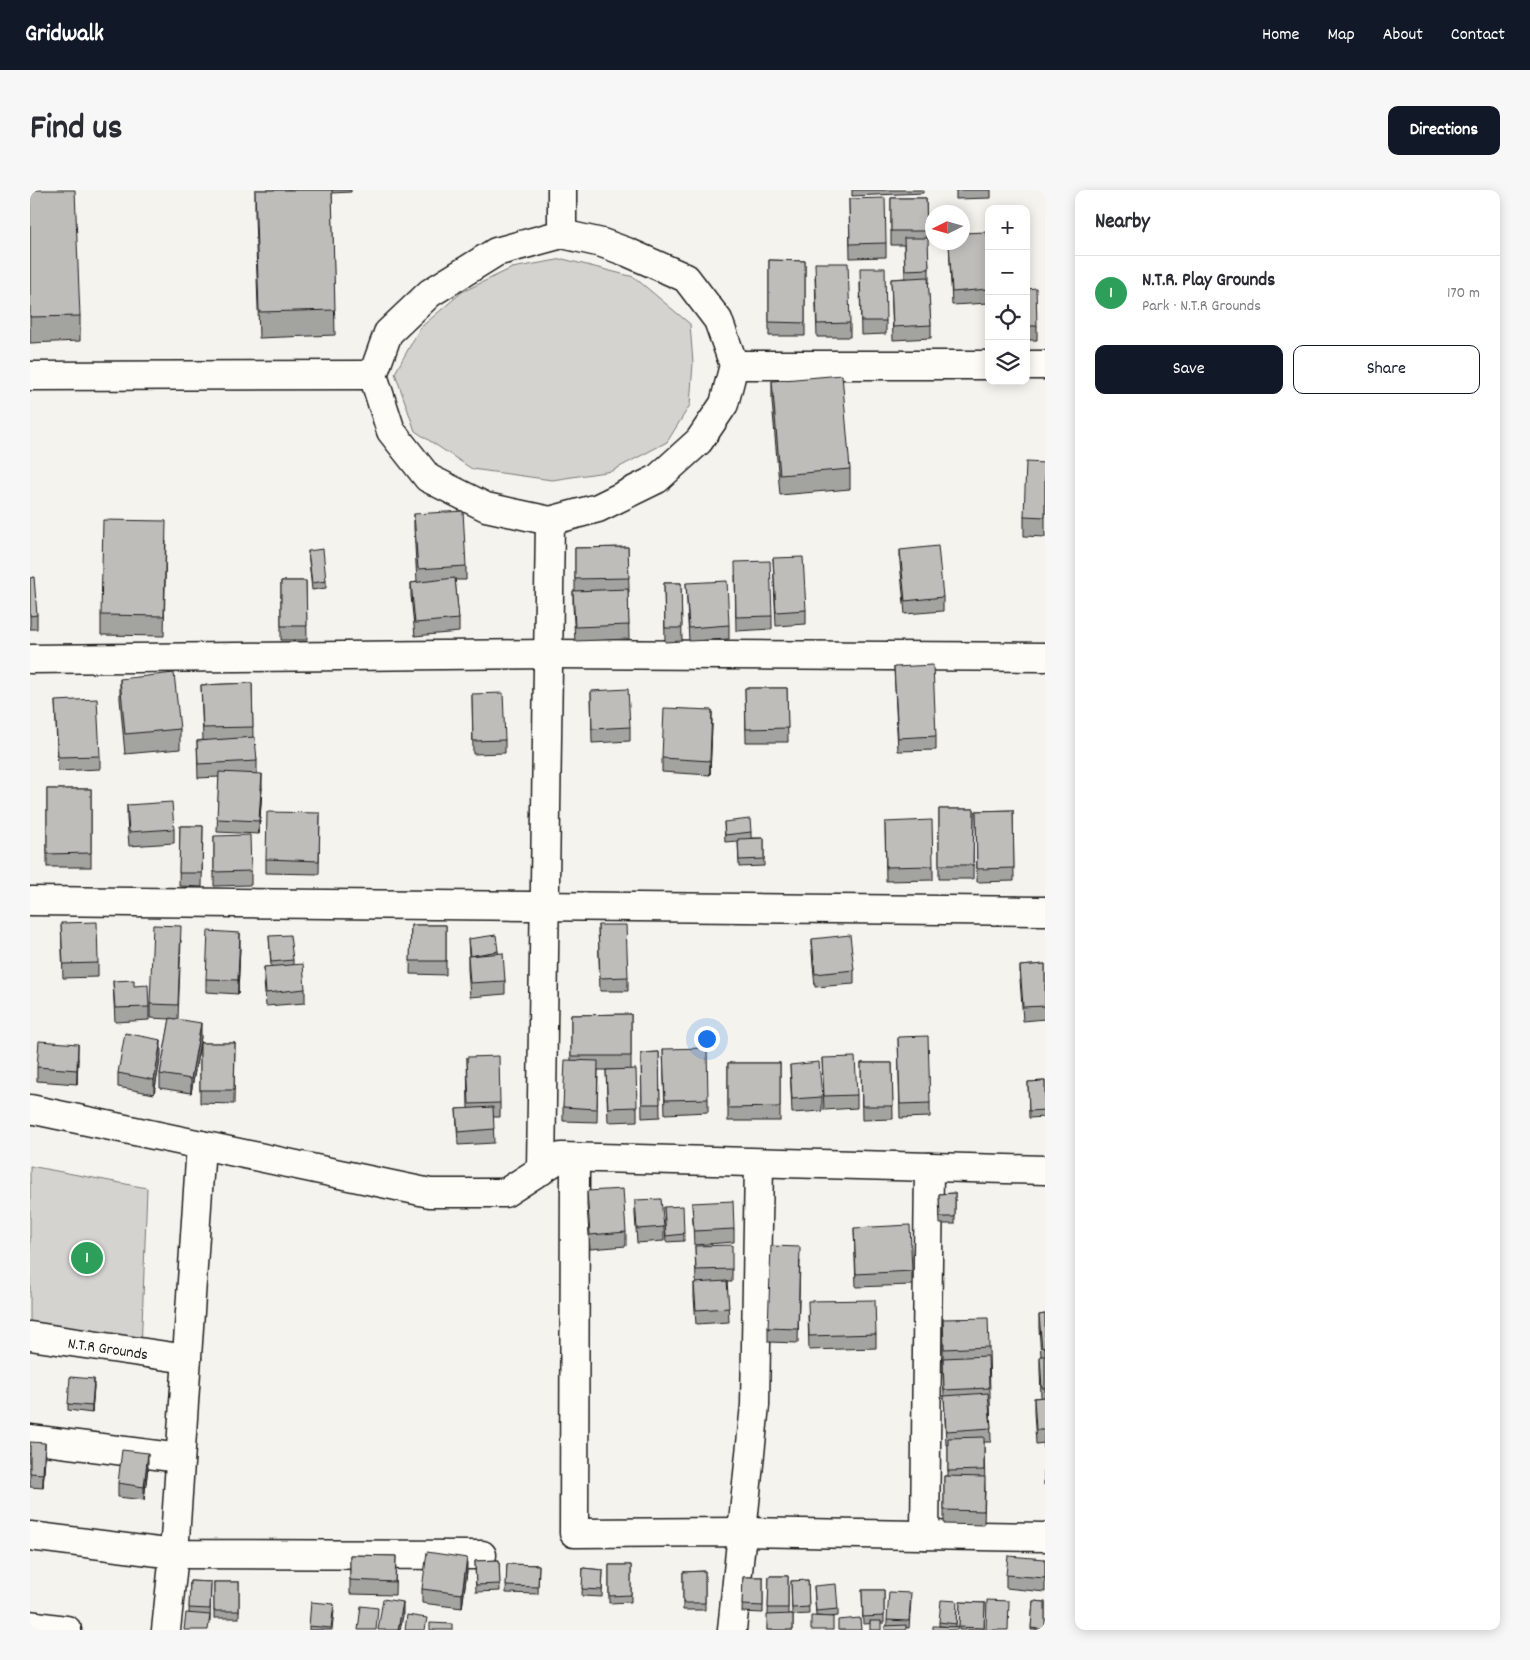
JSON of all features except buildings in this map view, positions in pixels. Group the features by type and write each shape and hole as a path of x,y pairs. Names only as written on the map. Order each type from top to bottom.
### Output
{"street":[{"path":"562,190 562,234"},
{"path":"562,234 610,246 686,278 718,320 734,365 724,404 699,441 657,479 598,508 550,521 486,507 428,478 391,431 373,375 388,333 430,293 496,252 562,234"},
{"path":"734,365 985,365"},
{"path":"1030,365 1045,365"},
{"path":"30,376 373,375"},
{"path":"541,1171 550,521"},
{"path":"30,658 548,654 1045,656"},
{"path":"30,901 1045,911"},
{"path":"30,1109 430,1193 506,1193 561,1157 1045,1170"},
{"path":"166,1630 174,1554 201,1145"},
{"path":"575,1158 574,1533 742,1532 1045,1538"},
{"path":"732,1630 755,1405 759,1162"},
{"path":"926,1535 930,1167"},
{"name":"N.T.R Grounds","path":"30,1336 187,1359"},
{"path":"30,1439 180,1458"},
{"path":"30,1536 174,1554 482,1555"},
{"path":"30,1625 67,1630"}],"shaded area":[{"path":"563,259 634,277 690,324 693,363 690,405 667,442 612,471 552,480 472,469 415,431 395,373 420,328 462,292 512,268"},
{"path":"30,1166 147,1188 141,1352 30,1328"}],"place":[{"name":"N.T.R. Play Grounds","path":"87,1258"}]}
